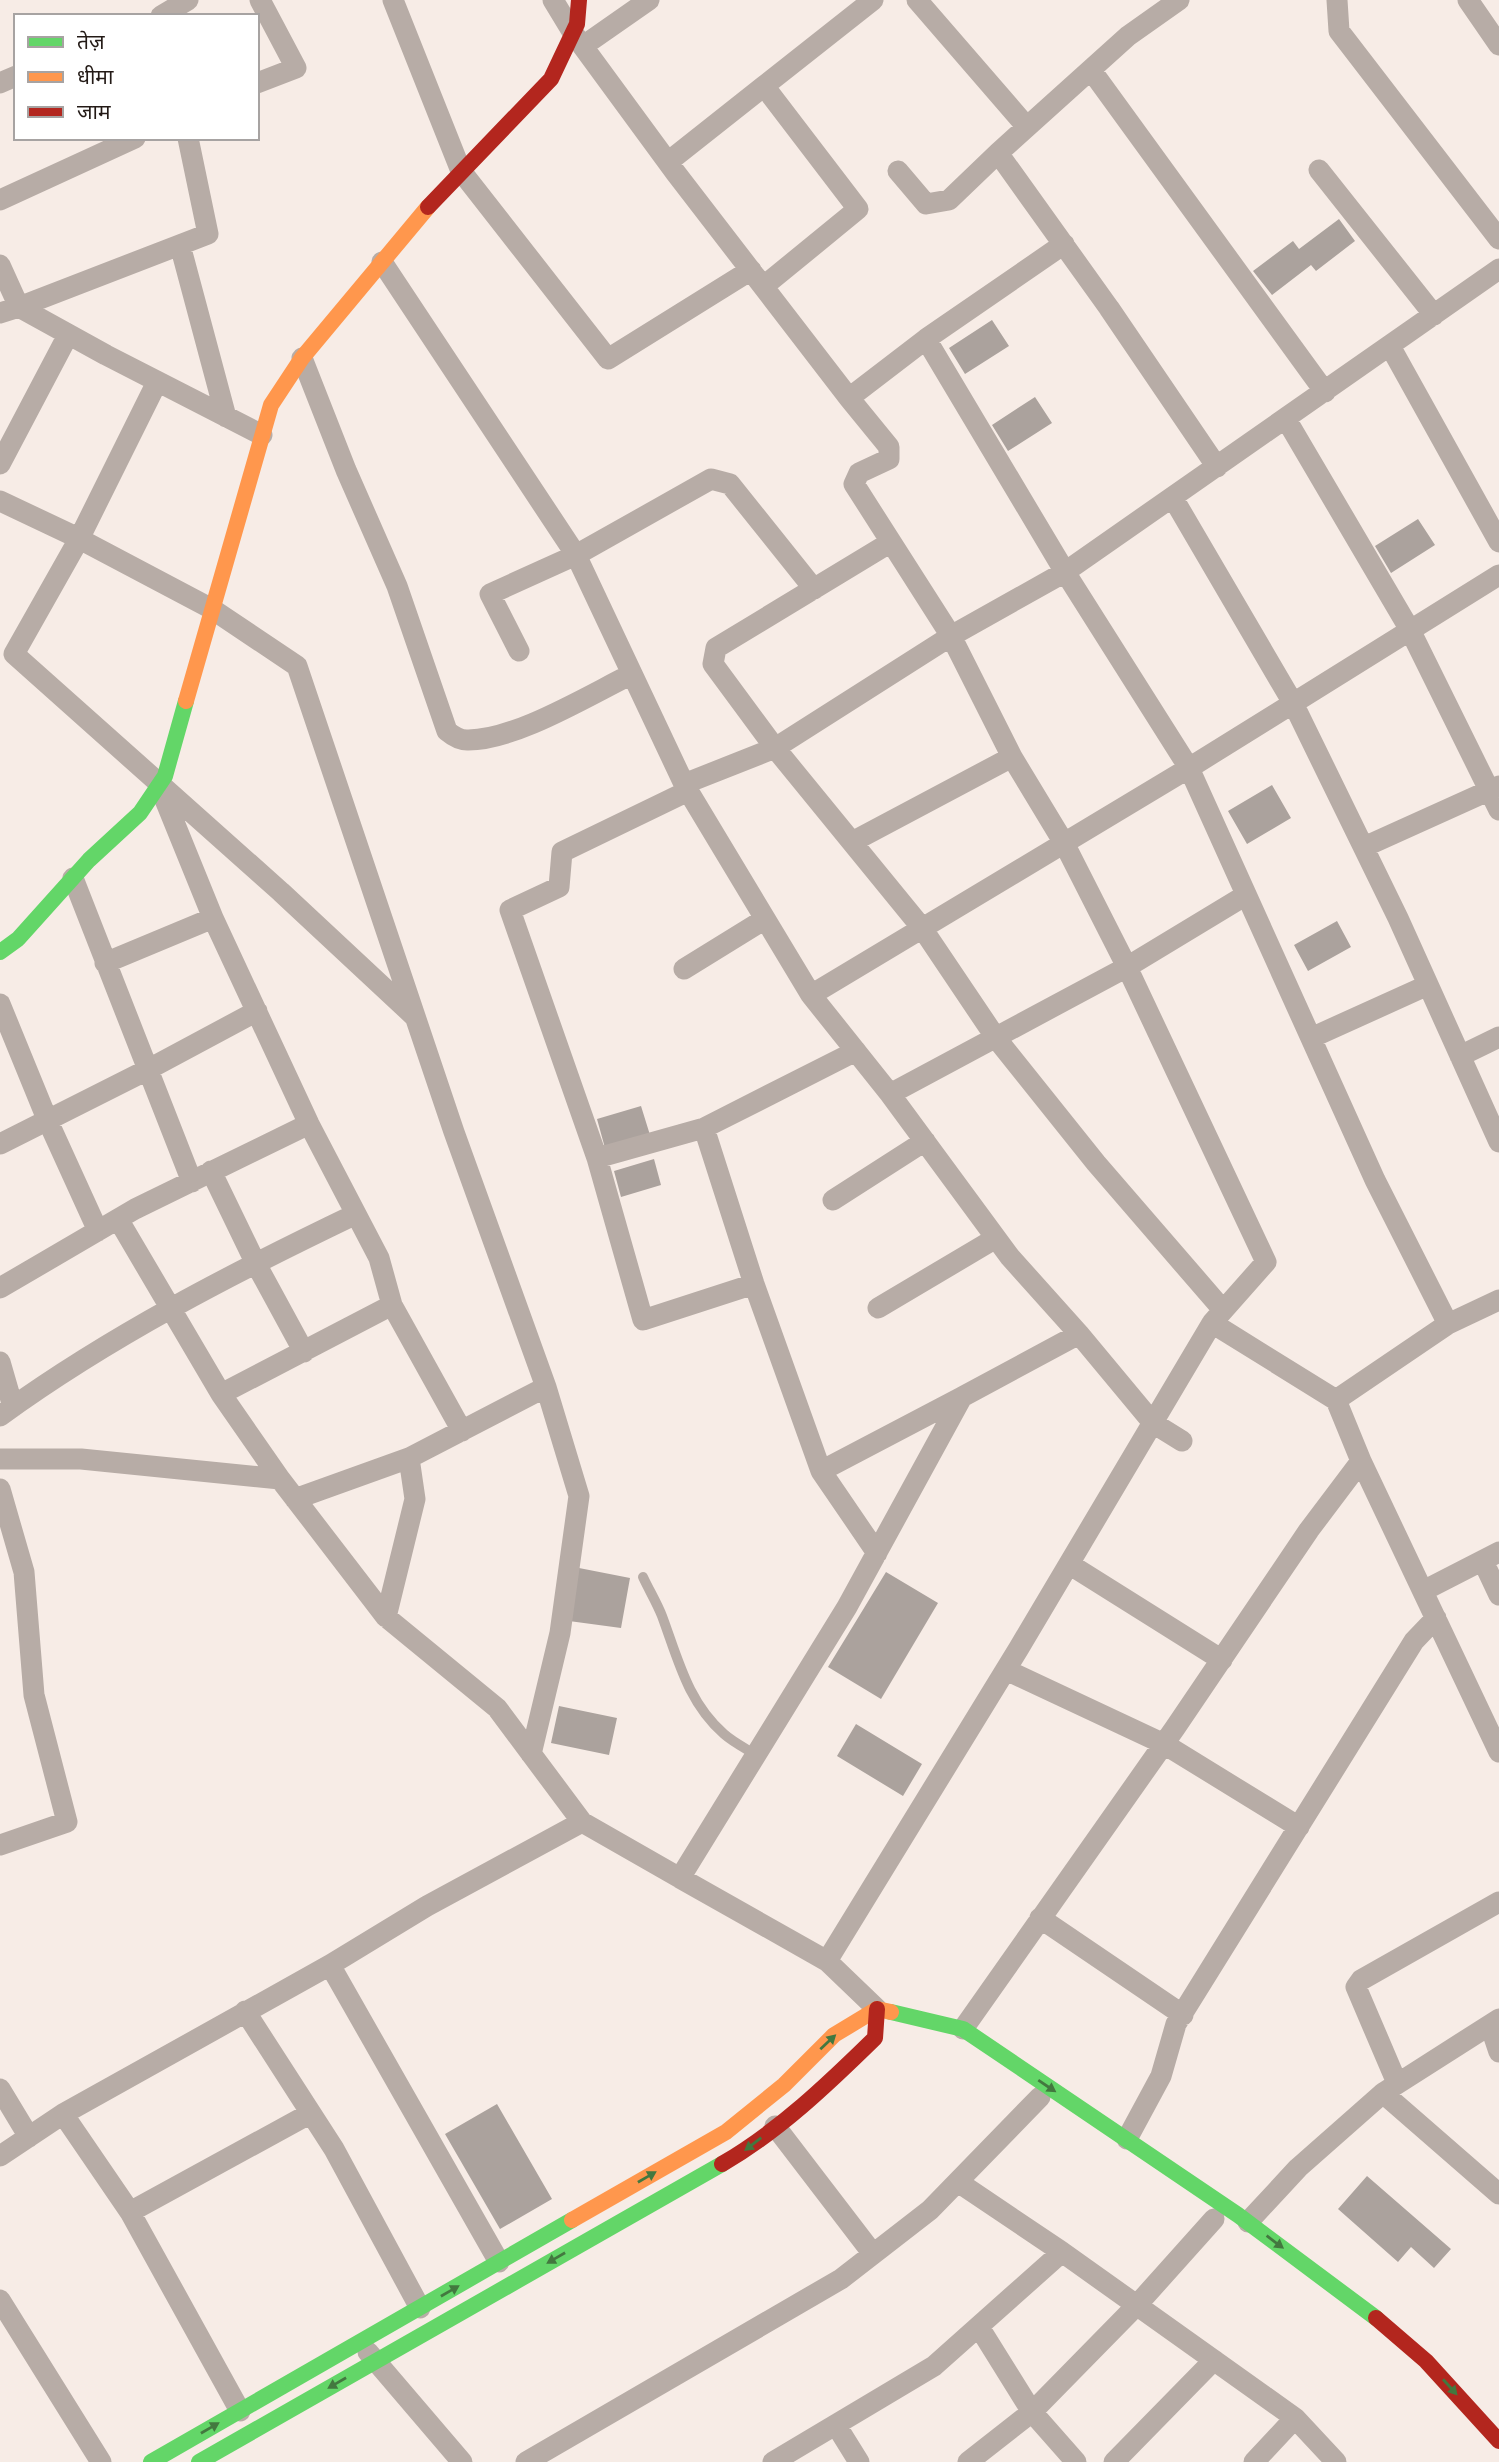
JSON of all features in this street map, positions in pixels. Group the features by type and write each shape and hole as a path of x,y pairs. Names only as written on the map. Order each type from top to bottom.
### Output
{"street":[{"path":"164,14 188,0"},
{"path":"259,82 296,68 261,0"},
{"path":"393,0 461,171 608,359 757,278 858,209 764,86"},
{"path":"553,0 578,39 668,162 889,447 889,459 859,473 854,484 951,636 1012,757 1064,843 1128,967 1266,1262 1217,1317 1006,1670 827,1961"},
{"path":"578,39 579,0"},
{"path":"0,952 18,939 73,878 140,813 165,776 271,405 302,358 461,171 551,79 578,39 649,0"},
{"path":"668,162 873,0"},
{"path":"918,0 1027,127"},
{"path":"898,171 926,204 949,200 1128,36 1179,0"},
{"path":"1337,0 1339,31 1499,239"},
{"path":"1468,0 1499,45"},
{"path":"1091,70 1325,392"},
{"path":"0,200 131,140"},
{"path":"9,310 208,234 188,140"},
{"path":"999,153 1217,467"},
{"path":"1319,170 1434,315"},
{"path":"849,398 926,338 1064,244"},
{"path":"180,245 226,417"},
{"path":"382,262 576,555 686,787 811,995 890,1094 1010,1257 1153,1423 1182,1441"},
{"path":"0,265 9,310"},
{"path":"754,1284 643,1320 597,1158 510,910 559,887 562,852 686,787 775,748 951,636 1065,572 1499,269"},
{"path":"9,310 68,335 262,435"},
{"path":"0,464 68,335"},
{"path":"926,338 1065,572 1189,768 1375,1180 1448,1324"},
{"path":"1390,346 1499,542"},
{"path":"302,358 346,470 397,586 447,731 466,740 518,730 632,674"},
{"path":"157,382 79,539 14,654 281,892 415,1018"},
{"path":"1286,419 1410,630 1495,788 1499,810"},
{"path":"519,650 490,594 576,555 711,479 730,484 814,589"},
{"path":"1173,498 1293,703 1364,847 1499,1142"},
{"path":"0,501 212,609 297,666 454,1132 547,1387 579,1496 560,1633 531,1754"},
{"path":"891,542 716,648 713,664 775,748 922,928 996,1038 1217,1317 1336,1401 1361,1461 1436,1618 1490,1708 1499,1752"},
{"path":"811,995 1189,768 1499,575"},
{"path":"852,842 1012,757"},
{"path":"159,785 213,918 309,1124 379,1258 392,1305 462,1431"},
{"path":"1364,847 1495,788"},
{"path":"73,878 192,1182"},
{"path":"890,1094 1128,967 1246,895"},
{"path":"105,963 213,918"},
{"path":"684,970 765,919"},
{"path":"1311,1038 1428,985"},
{"path":"0,1004 98,1231"},
{"path":"0,1144 257,1011"},
{"path":"1460,1056 1499,1037"},
{"path":"597,1158 704,1128 856,1051"},
{"path":"0,1289 118,1219 309,1124"},
{"path":"704,1128 754,1284 821,1471 877,1553"},
{"path":"833,1200 925,1141"},
{"path":"211,1171 255,1262 304,1352"},
{"path":"0,1362 6,1412 48,1381 170,1310 255,1262 356,1214"},
{"path":"118,1219 221,1394 295,1499 386,1617 497,1708 582,1822 827,1961 877,2009 955,2027 1127,2139 1248,2222 1378,2319 1417,2353 1499,2441"},
{"path":"878,1308 996,1238"},
{"path":"1336,1401 1448,1324 1499,1300"},
{"path":"221,1394 392,1305"},
{"path":"821,1471 1079,1334"},
{"path":"295,1499 409,1458 547,1387"},
{"path":"680,1878 847,1607 962,1397"},
{"path":"386,1617 415,1499 409,1458"},
{"path":"0,1459 81,1459 280,1479"},
{"path":"955,2027 1040,1918 1164,1744 1309,1530 1361,1461"},
{"path":"0,1489 24,1572 34,1695 67,1822 0,1845"},
{"path":"1423,1591 1491,1556 1499,1595"},
{"path":"1069,1564 1222,1660"},
{"path":"1127,2139 1161,2076 1176,2024 1414,1641 1436,1618"},
{"path":"1006,1670 1164,1744 1299,1827"},
{"path":"0,2156 63,2115 331,1965 427,1906 582,1822"},
{"path":"1499,1902 1361,1980 1356,1987 1390,2088 1499,2194"},
{"path":"1040,1918 1183,2015"},
{"path":"331,1965 499,2262"},
{"path":"199,2462 739,2154 823,2089 875,2038 877,2009"},
{"path":"151,2462 726,2132 784,2085 834,2035 877,2009"},
{"path":"245,2011 334,2149 420,2308"},
{"path":"1248,2222 1298,2168 1390,2088 1494,2022 1499,2052"},
{"path":"955,2027 969,2048 1181,2196"},
{"path":"0,2088 29,2137"},
{"path":"526,2462 841,2279 930,2210 1040,2097"},
{"path":"130,2212 311,2113"},
{"path":"63,2115 130,2212 240,2411"},
{"path":"775,2126 873,2254"},
{"path":"958,2182 1062,2252 1295,2418 1336,2462"},
{"path":"968,2462 1032,2412 1137,2305 1214,2219"},
{"path":"773,2462 934,2366 1062,2252"},
{"path":"1312,2291 1377,2339"},
{"path":"0,2300 101,2462"},
{"path":"979,2327 1032,2412 1076,2462"},
{"path":"360,2342 462,2462"},
{"path":"1114,2462 1214,2360"},
{"path":"1254,2462 1295,2418"},
{"path":"836,2425 859,2462"}],"lane":[{"path":"643,1577 661,1613 681,1672 695,1700 725,1735 756,1755"}],"building":[{"path":"1339,219 1355,241 1316,271 1311,265 1272,295 1253,271 1293,241 1299,249"},
{"path":"992,320 1009,346 965,374 949,348"},
{"path":"1035,397 1052,423 1008,451 992,425"},
{"path":"1418,519 1435,545 1391,573 1375,546"},
{"path":"1272,785 1291,818 1247,844 1228,811"},
{"path":"1337,921 1351,947 1308,971 1294,945"},
{"path":"641,1106 650,1135 605,1148 597,1119"},
{"path":"654,1159 661,1185 621,1197 614,1171"},
{"path":"579,1568 630,1578 621,1628 569,1621"},
{"path":"886,1572 938,1603 881,1699 828,1667"},
{"path":"559,1706 617,1718 609,1755 551,1743"},
{"path":"856,1724 922,1764 903,1796 837,1756"},
{"path":"497,2104 552,2199 500,2229 445,2134"},
{"path":"1367,2176 1451,2249 1434,2268 1411,2247 1398,2262 1338,2209"}],"traffic: fast":[{"path":"0,952 18,939 89,860 140,813 165,776 186,701"},
{"path":"891,2012 963,2029 1238,2215 1376,2318"},
{"path":"199,2462 722,2164"},
{"path":"151,2462 572,2220"}],"traffic: slow":[{"path":"186,701 271,405 302,358 428,207"},
{"path":"572,2220 726,2132 784,2085 834,2035 877,2009 891,2012"}],"traffic: jam":[{"path":"428,207 551,79 577,24 579,0"},
{"path":"722,2164 783,2122 875,2038 877,2009"},
{"path":"1376,2318 1426,2361 1499,2441"}]}
